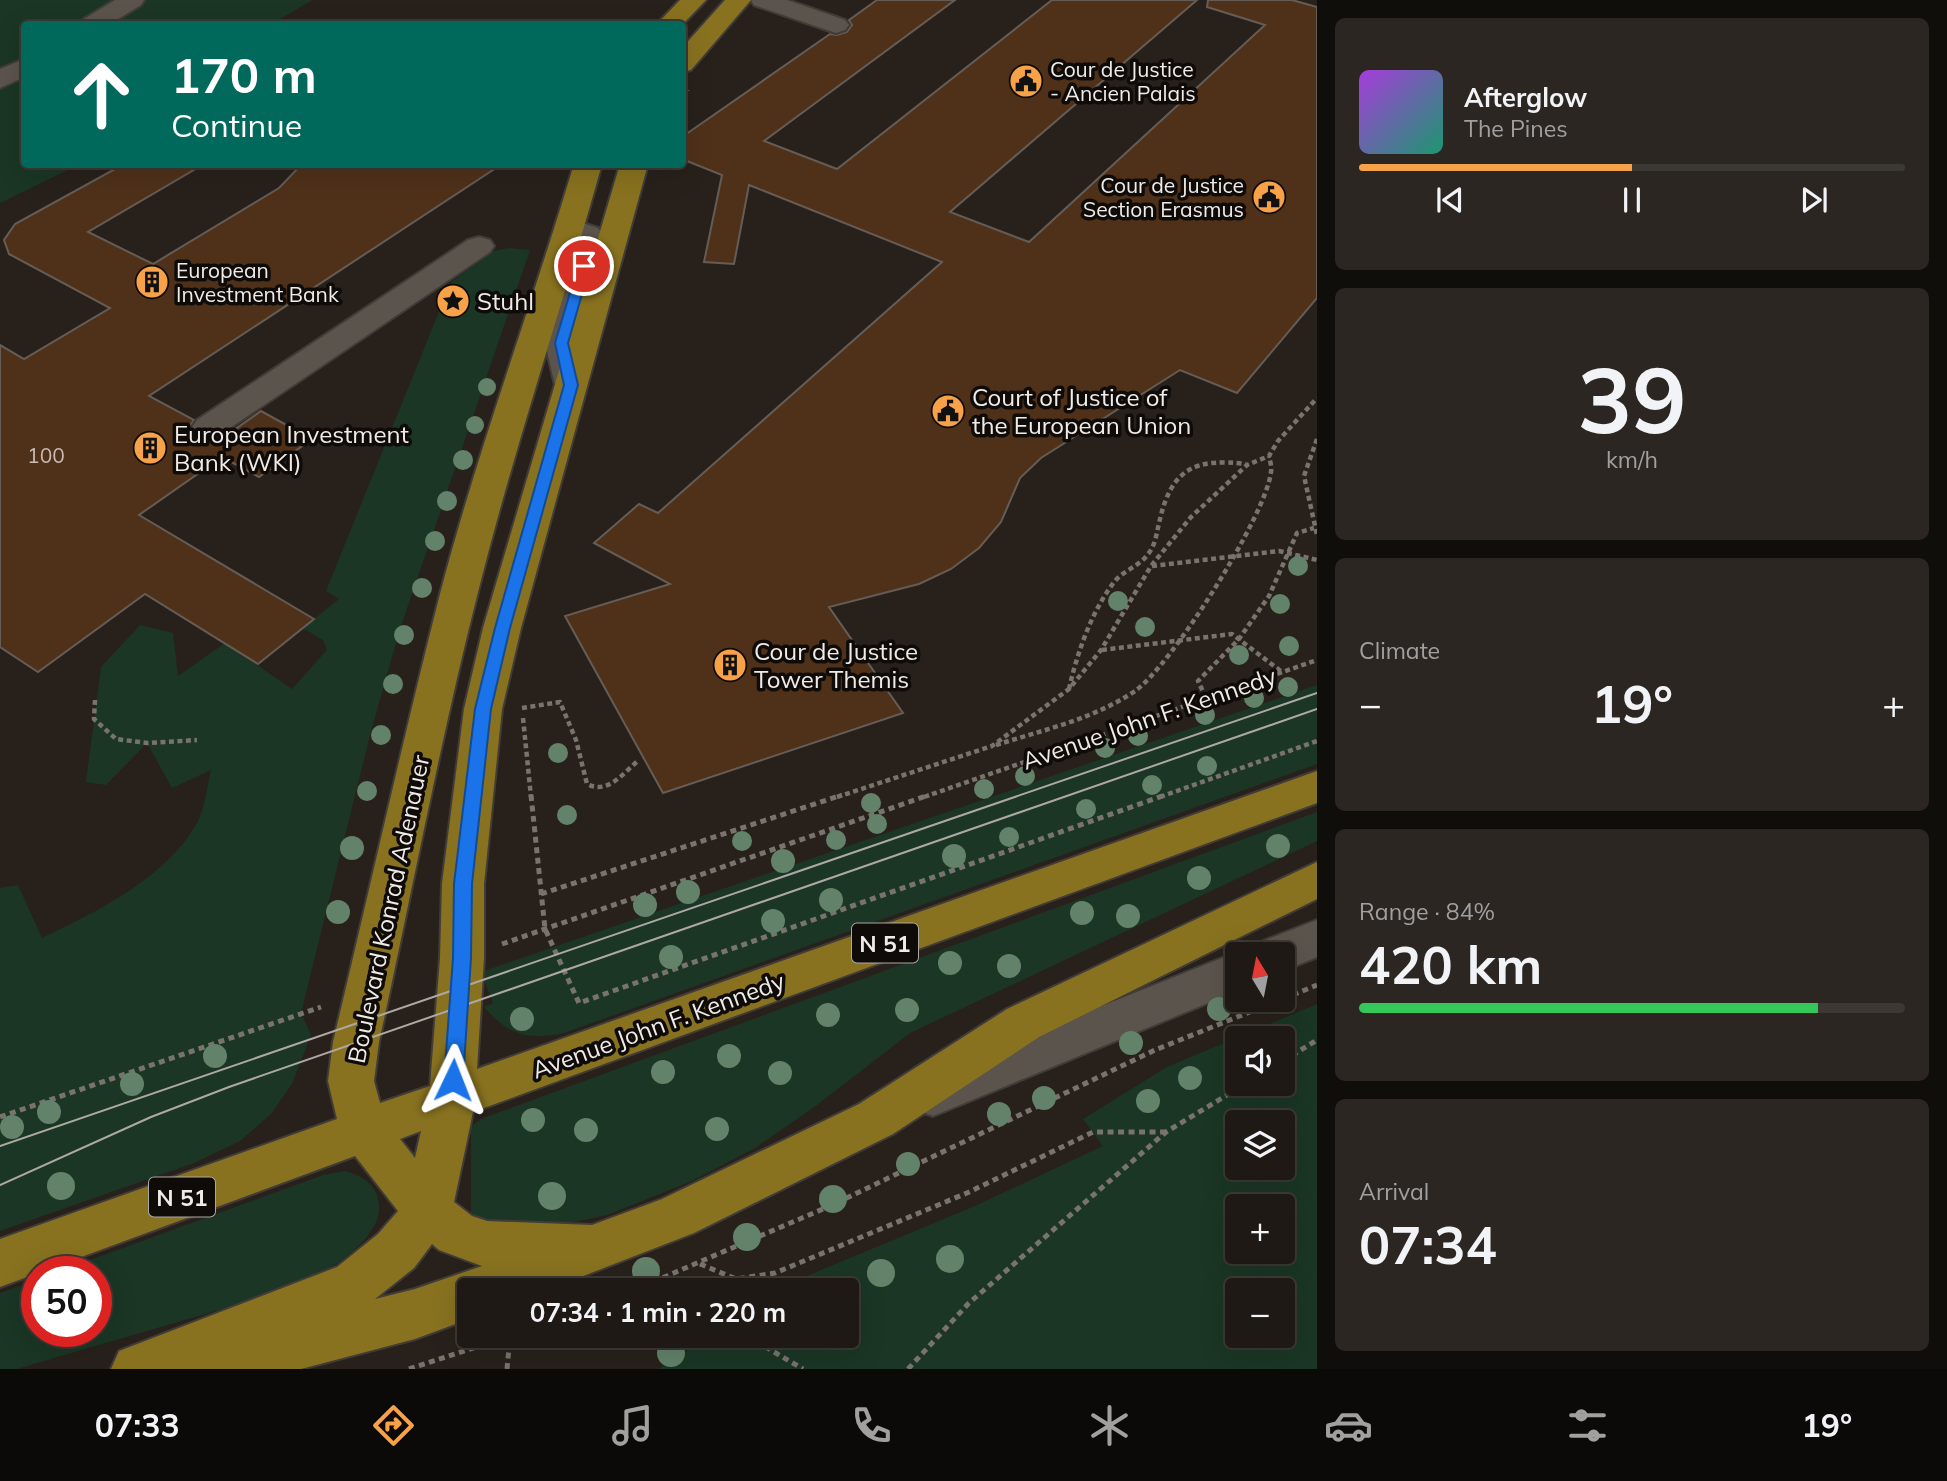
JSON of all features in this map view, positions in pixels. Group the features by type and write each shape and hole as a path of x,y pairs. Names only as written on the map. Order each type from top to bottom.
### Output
{"main road":[{"path":"672,21 694,0"},
{"path":"686,60 739,0"},
{"name":"Boulevard Konrad Adenauer","path":"587,168 511,407 459,593 356,1042 351,1081 364,1130 428,1210 457,1234 487,1244 597,1249"},
{"path":"137,1369 354,1285 396,1251 428,1210 452,1099 462,958 463,884 483,709 502,628 633,168"},
{"name":"Avenue John F. Kennedy","path":"0,1263 1317,787"},
{"path":"516,1278 677,1217 876,1118 1023,1023 1317,879"},
{"path":"204,1369 415,1314 457,1299"}],"street":[{"path":"98,21 132,0"},
{"path":"763,0 811,16 835,12"},
{"path":"0,80 21,69"},
{"path":"570,228 589,234 592,240 561,343 571,385"},
{"path":"209,427 479,246"},
{"path":"1295,947 1317,938"},
{"path":"876,1118 1225,976"}],"path":[{"path":"992,746 1069,689 1101,650 1158,556 1191,517 1247,465 1269,456 1278,441 1317,398"},
{"path":"1317,439 1304,477 1317,535"},
{"path":"541,894 1111,707 1150,681 1183,640 1251,520 1271,473 1269,456"},
{"path":"1069,689 1071,671 1115,581 1150,553 1167,496 1178,477 1190,468 1206,463 1222,461 1247,465"},
{"path":"1206,698 1198,681 1239,639 1269,596 1297,533 1314,528"},
{"path":"1151,566 1279,551 1317,560"},
{"path":"1150,553 1158,556"},
{"path":"1101,650 1232,634 1282,672"},
{"name":"Avenue John F. Kennedy","path":"1317,660 545,929 579,1003 1317,741"},
{"path":"521,697 545,929"},
{"path":"95,700 93,719 116,739 147,743 197,740"},
{"path":"522,708 560,702 576,740 583,777 587,784 595,788 605,788 613,783 639,760"},
{"path":"1295,994 1317,985"},
{"path":"663,1278 831,1206 1155,1050 1250,1012"},
{"path":"0,1117 301,1014"},
{"path":"1295,1054 1317,1040"},
{"path":"908,1369 969,1303 1166,1132 1226,1096"},
{"path":"699,1263 736,1279 775,1273 967,1193 1093,1132 1166,1132"},
{"path":"409,1369 474,1348"},
{"path":"507,1369 510,1348"},
{"path":"767,1348 803,1369"}],"green space":[{"path":"0,0 312,0 277,21 21,21 21,168 72,168 0,203"},
{"path":"509,248 530,250 400,629 371,731 301,1013 311,1035 292,1084 271,1114 240,1141 194,1163 0,1231 0,888 18,885 42,938 107,905 149,877 184,843 200,817 211,770 172,788 147,743 106,785 86,782 101,667 140,625 173,633 178,676 225,643 292,689 327,650 323,640 303,628 339,599 326,591 451,282 494,251"},
{"path":"1317,685 1317,764 564,1033 540,1036 520,1034 502,1024 484,1007 493,1003 481,972"},
{"path":"1317,812 1317,841 910,1033 817,1105 755,1148 692,1181 607,1215 550,1227 477,1222 471,1215 471,1127 481,1119"},
{"path":"1317,1004 1317,1369 658,1369 691,1348 859,1348 859,1278 802,1278 975,1206 1103,1146 1083,1119 1167,1067 1225,1043 1225,1096 1295,1096 1295,1026 1265,1026"},
{"path":"345,1171 358,1176 368,1182 378,1198 379,1213 372,1229 342,1260 292,1287 112,1341 112,1256 101,1256 323,1175"},
{"path":"21,1286 21,1347 92,1347 17,1369 0,1369 0,1293"}],"building":[{"path":"877,0 955,0 764,141 837,169 1052,0 1197,0 950,212 1029,242 1265,25 1207,7 1208,0 1292,0 1317,7 1317,298 1237,393 1180,370 1041,458 1020,478 1001,522 979,548 951,569 919,584 829,607 903,713 663,793 565,616 670,584 594,543 639,504 658,513 942,262 749,185 734,264 704,262 722,175 686,161 686,134 830,34 847,32 852,25 849,20"},
{"name":"European Investment Bank (WKI)","path":"117,168 197,168 88,232 153,264 279,188 298,168 496,168 149,396 194,420 189,427 195,436 208,440 224,437 261,411 312,439 259,477 222,457 139,515 314,619 258,664 145,594 38,672 0,647 0,345 24,359 110,308 9,254 4,240 15,224"}],"tram line":[{"path":"0,1146 1317,693"},
{"path":"0,1185 151,1117 229,1087 1317,709"}],"place":[{"name":"Cour de Justice - Ancien Palais","path":"1026,81"},
{"name":"Cour de Justice Section Erasmus","path":"1269,197"},
{"name":"European Investment Bank","path":"152,282"},
{"name":"Stuhl","path":"453,301"},
{"name":"Court of Justice of the European Union","path":"948,411"},
{"name":"European Investment Bank (WKI)","path":"150,448"},
{"name":"Cour de Justice Tower Themis","path":"730,665"}],"route":[{"path":"453,1080 462,958 463,884 483,709 502,628 571,385 561,343 584,266"}]}
